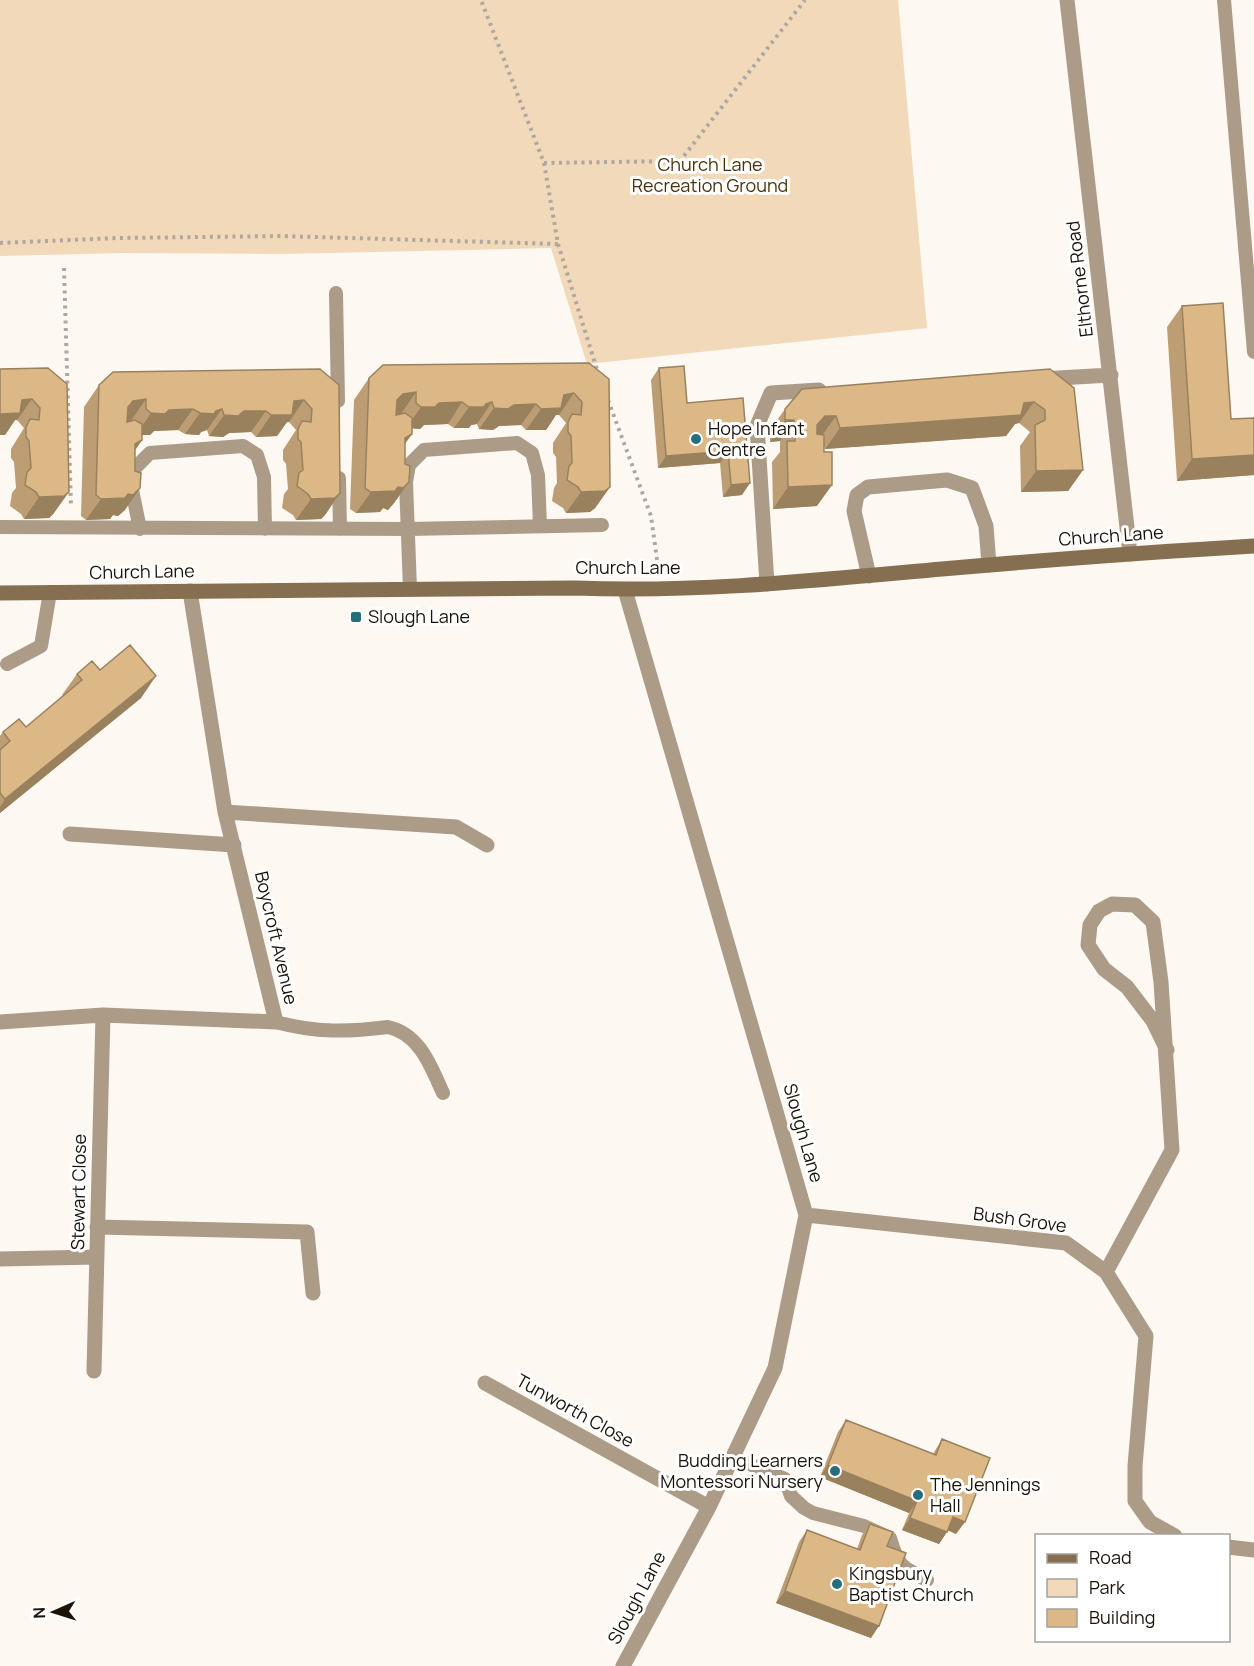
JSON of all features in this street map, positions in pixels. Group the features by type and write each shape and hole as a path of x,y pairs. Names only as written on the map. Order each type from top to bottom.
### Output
{"main road":[{"name":"Church Lane","path":"0,593 575,588 625,590 816,582 989,565 1254,546"}],"street":[{"name":"Elthorne Road","path":"1067,0 1130,554"},
{"path":"1027,379 1111,375"},
{"path":"767,584 757,426 771,393 829,390"},
{"path":"869,576 854,512 857,495 868,487 947,480 972,488 986,526 989,565"},
{"name":"Slough Lane","path":"623,1666 708,1507 776,1368 806,1215 625,590"},
{"name":"Boycroft Avenue","path":"0,1022 103,1014 276,1022 225,812 190,591"},
{"path":"225,812 456,827 487,845"},
{"path":"70,834 234,845"},
{"path":"1106,1272 1173,1150 1167,1050 1153,922 1136,905 1112,904 1099,911 1090,925 1088,945 1104,969 1127,987 1153,1022 1167,1050"},
{"name":"Stewart Close","path":"94,1371 103,1014"},
{"name":"Bush Grove","path":"806,1215 1066,1243 1106,1272 1146,1336 1135,1466 1135,1501 1150,1522 1171,1534"},
{"path":"97,1227 307,1232 313,1293"},
{"path":"0,1259 97,1257"},
{"name":"Tunworth Close","path":"485,1383 708,1507"},
{"path":"1230,1546 1254,1550"}],"lane":[{"path":"1224,0 1254,352"},
{"path":"336,293 338,411"},
{"path":"410,589 406,482 410,465 424,450 517,443 532,453 538,475 540,526"},
{"path":"140,529 131,485 135,468 150,453 243,446 257,455 264,477 265,530"},
{"path":"339,459 340,530"},
{"path":"0,527 340,530 602,525"},
{"path":"7,664 41,646 51,592"},
{"path":"276,1022 301,1029 329,1032 388,1027 397,1029 418,1045 443,1093"},
{"path":"733,1457 785,1479 792,1496 813,1513 864,1526 890,1538 894,1553 903,1568 927,1580"}],"path":[{"path":"482,0 544,163 558,244 600,379"},
{"path":"544,163 680,161 805,0"},
{"path":"0,243 118,238 281,236 558,244"},
{"path":"64,268 72,529"},
{"path":"604,390 651,516 661,588"}],"green space":[{"name":"Church Lane Recreation Ground","path":"0,0 898,0 927,328 587,364 551,248 282,254 122,253 0,256"}],"building":[{"path":"1223,303 1231,419 1254,418 1254,455 1192,459 1182,306"},
{"path":"589,363 609,379 610,487 605,491 581,492 578,487 567,480 569,466 572,463 568,422 572,414 581,415 582,402 574,393 564,395 561,408 541,409 536,404 514,405 508,409 494,408 492,402 484,407 469,407 462,402 421,407 416,403 416,392 403,394 397,400 396,415 405,413 412,418 412,434 405,438 405,464 410,466 409,482 403,488 398,487 395,491 371,492 365,488 369,378 383,365"},
{"name":"Hope Infant Centre","path":"684,366 687,403 743,398 750,483 731,485 728,451 666,456 659,368"},
{"path":"48,368 67,384 69,492 64,496 39,497 36,492 25,485 27,472 31,468 26,427 30,419 39,420 40,408 32,399 22,400 20,413 0,414 0,369"},
{"path":"320,369 339,385 340,493 335,498 311,499 297,486 299,473 303,470 298,429 302,421 311,422 312,409 304,400 294,401 292,415 271,415 266,411 244,411 238,416 224,415 222,409 214,414 200,413 193,409 169,410 165,414 151,413 146,409 146,399 133,401 128,407 127,422 135,420 142,424 142,440 135,444 135,471 141,473 140,488 133,495 128,494 125,498 101,499 96,495 99,385 113,372"},
{"path":"1050,369 1074,388 1083,470 1036,471 1035,425 1045,420 1045,410 1034,402 1024,403 1021,415 840,428 836,416 825,416 817,425 817,434 824,435 824,452 832,452 832,485 788,487 787,441 795,441 794,420 785,420 785,409 802,389"},
{"path":"130,645 156,676 5,799 0,793 0,750 10,741 3,732 19,719 26,727 82,680 77,674 92,661 100,670"},
{"name":"The Jennings Hall","path":"846,1420 936,1455 942,1439 990,1458 965,1522 953,1517 947,1532 910,1518 917,1501 828,1465"},
{"name":"Kingsbury Baptist Church","path":"870,1524 893,1532 887,1546 906,1553 879,1626 785,1591 807,1530 860,1550"}],"place":[{"name":"Hope Infant Centre","path":"696,439"},
{"name":"Slough Lane","path":"356,617"},
{"name":"Budding Learners Montessori Nursery","path":"835,1471"},
{"name":"The Jennings Hall","path":"918,1495"},
{"name":"Kingsbury Baptist Church","path":"837,1584"}]}
